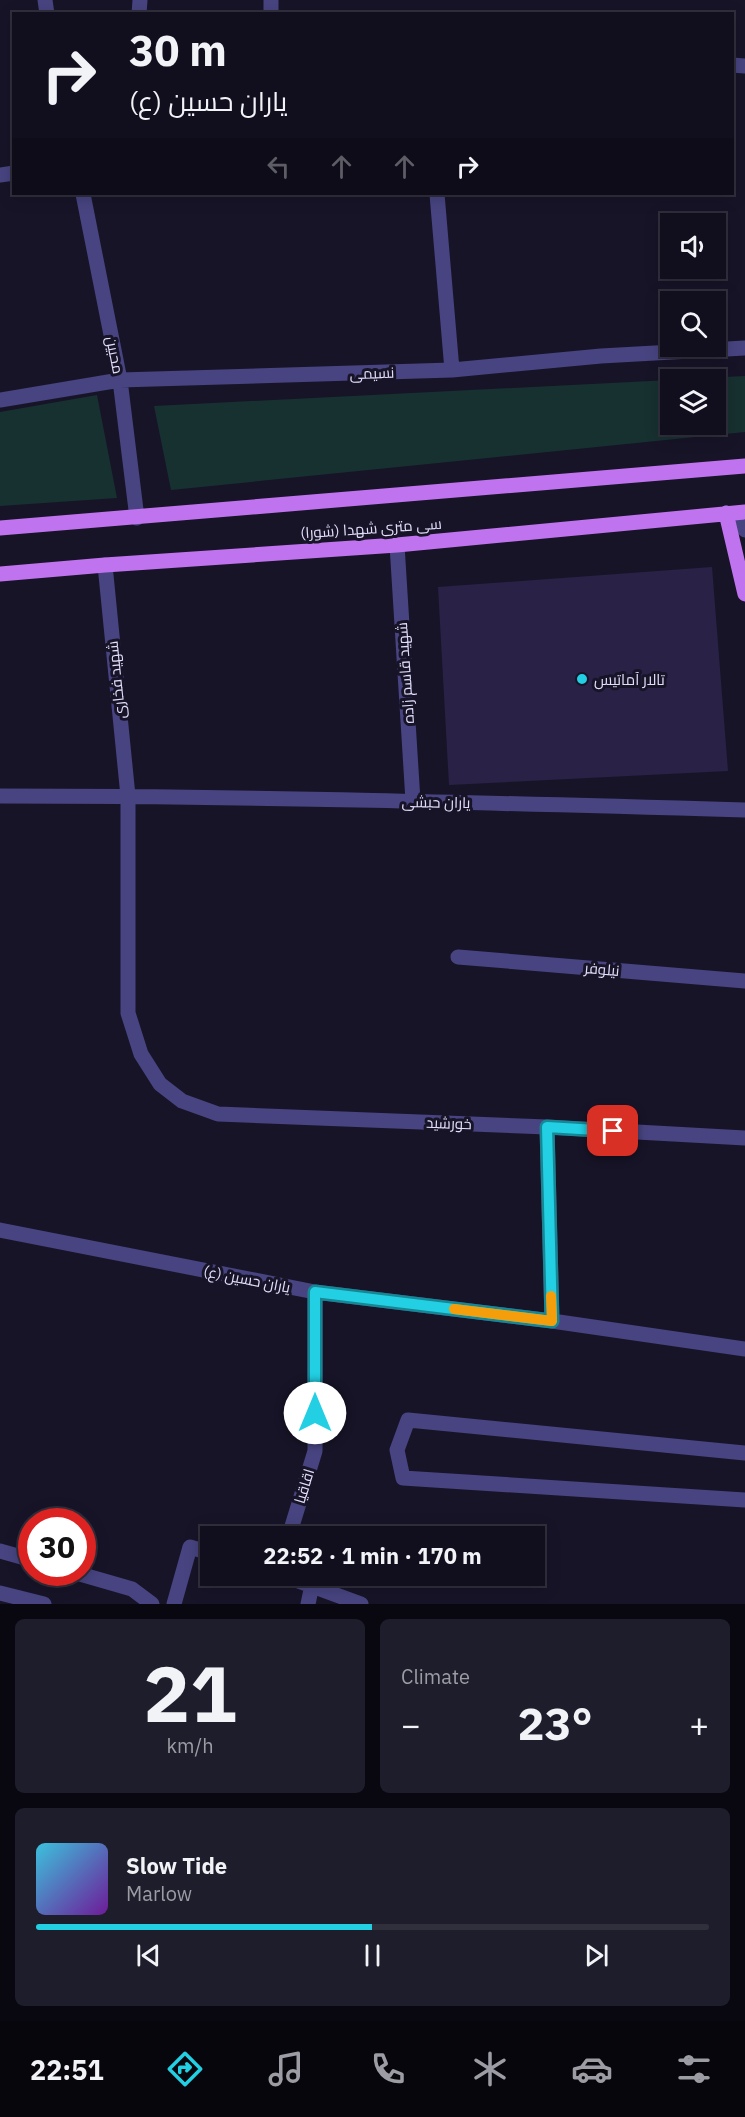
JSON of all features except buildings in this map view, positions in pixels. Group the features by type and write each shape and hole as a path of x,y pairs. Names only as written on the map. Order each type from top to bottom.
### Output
{"main road":[{"name":"سی متری شهدا (شورا)","path":"0,528 745,466"},
{"name":"سی متری شهدا (شورا)","path":"0,574 397,545 745,512"},
{"path":"726,513 745,594"}],"street":[{"name":"محبین","path":"83,195 120,380 137,518"},
{"path":"437,195 452,370"},
{"name":"نسیمی","path":"0,400 120,380 452,370 601,356 745,348"},
{"path":"726,513 745,530"},
{"name":"شهید قاسم زاده","path":"397,545 413,801"},
{"name":"شهید فخاری","path":"105,565 128,796 128,1013 141,1054 160,1084"},
{"name":"یاران حبشی","path":"0,796 413,801 745,810"},
{"name":"نیلوفر","path":"458,957 745,981"},
{"name":"خورشید","path":"160,1084 183,1101 218,1114 547,1127 745,1138"},
{"path":"547,1127 552,1321"},
{"name":"یاران حسین (ع)","path":"0,1230 315,1292 552,1321 745,1349"},
{"name":"اقاقیا","path":"292,1526 315,1451 315,1292"},
{"path":"745,1454 408,1420 397,1450 403,1478 745,1500"},
{"path":"174,1604 189,1547 200,1550"},
{"path":"0,1551 18,1556"},
{"path":"96,1578 132,1588 152,1604"},
{"path":"308,1604 312,1586"},
{"path":"315,1586 361,1604"},
{"path":"0,1593 44,1604"}],"green space":[{"path":"745,376 745,432 726,434 726,377"},
{"path":"660,381 660,435 715,435 171,490 154,406"},
{"path":"97,395 117,498 0,506 0,412"}],"slow traffic":[{"path":"454,1309 552,1321 551,1296"}],"place":[{"name":"تالار آماتیس","path":"582,679"}],"route":[{"path":"315,1413 315,1292 552,1321 547,1127 613,1131"}]}
